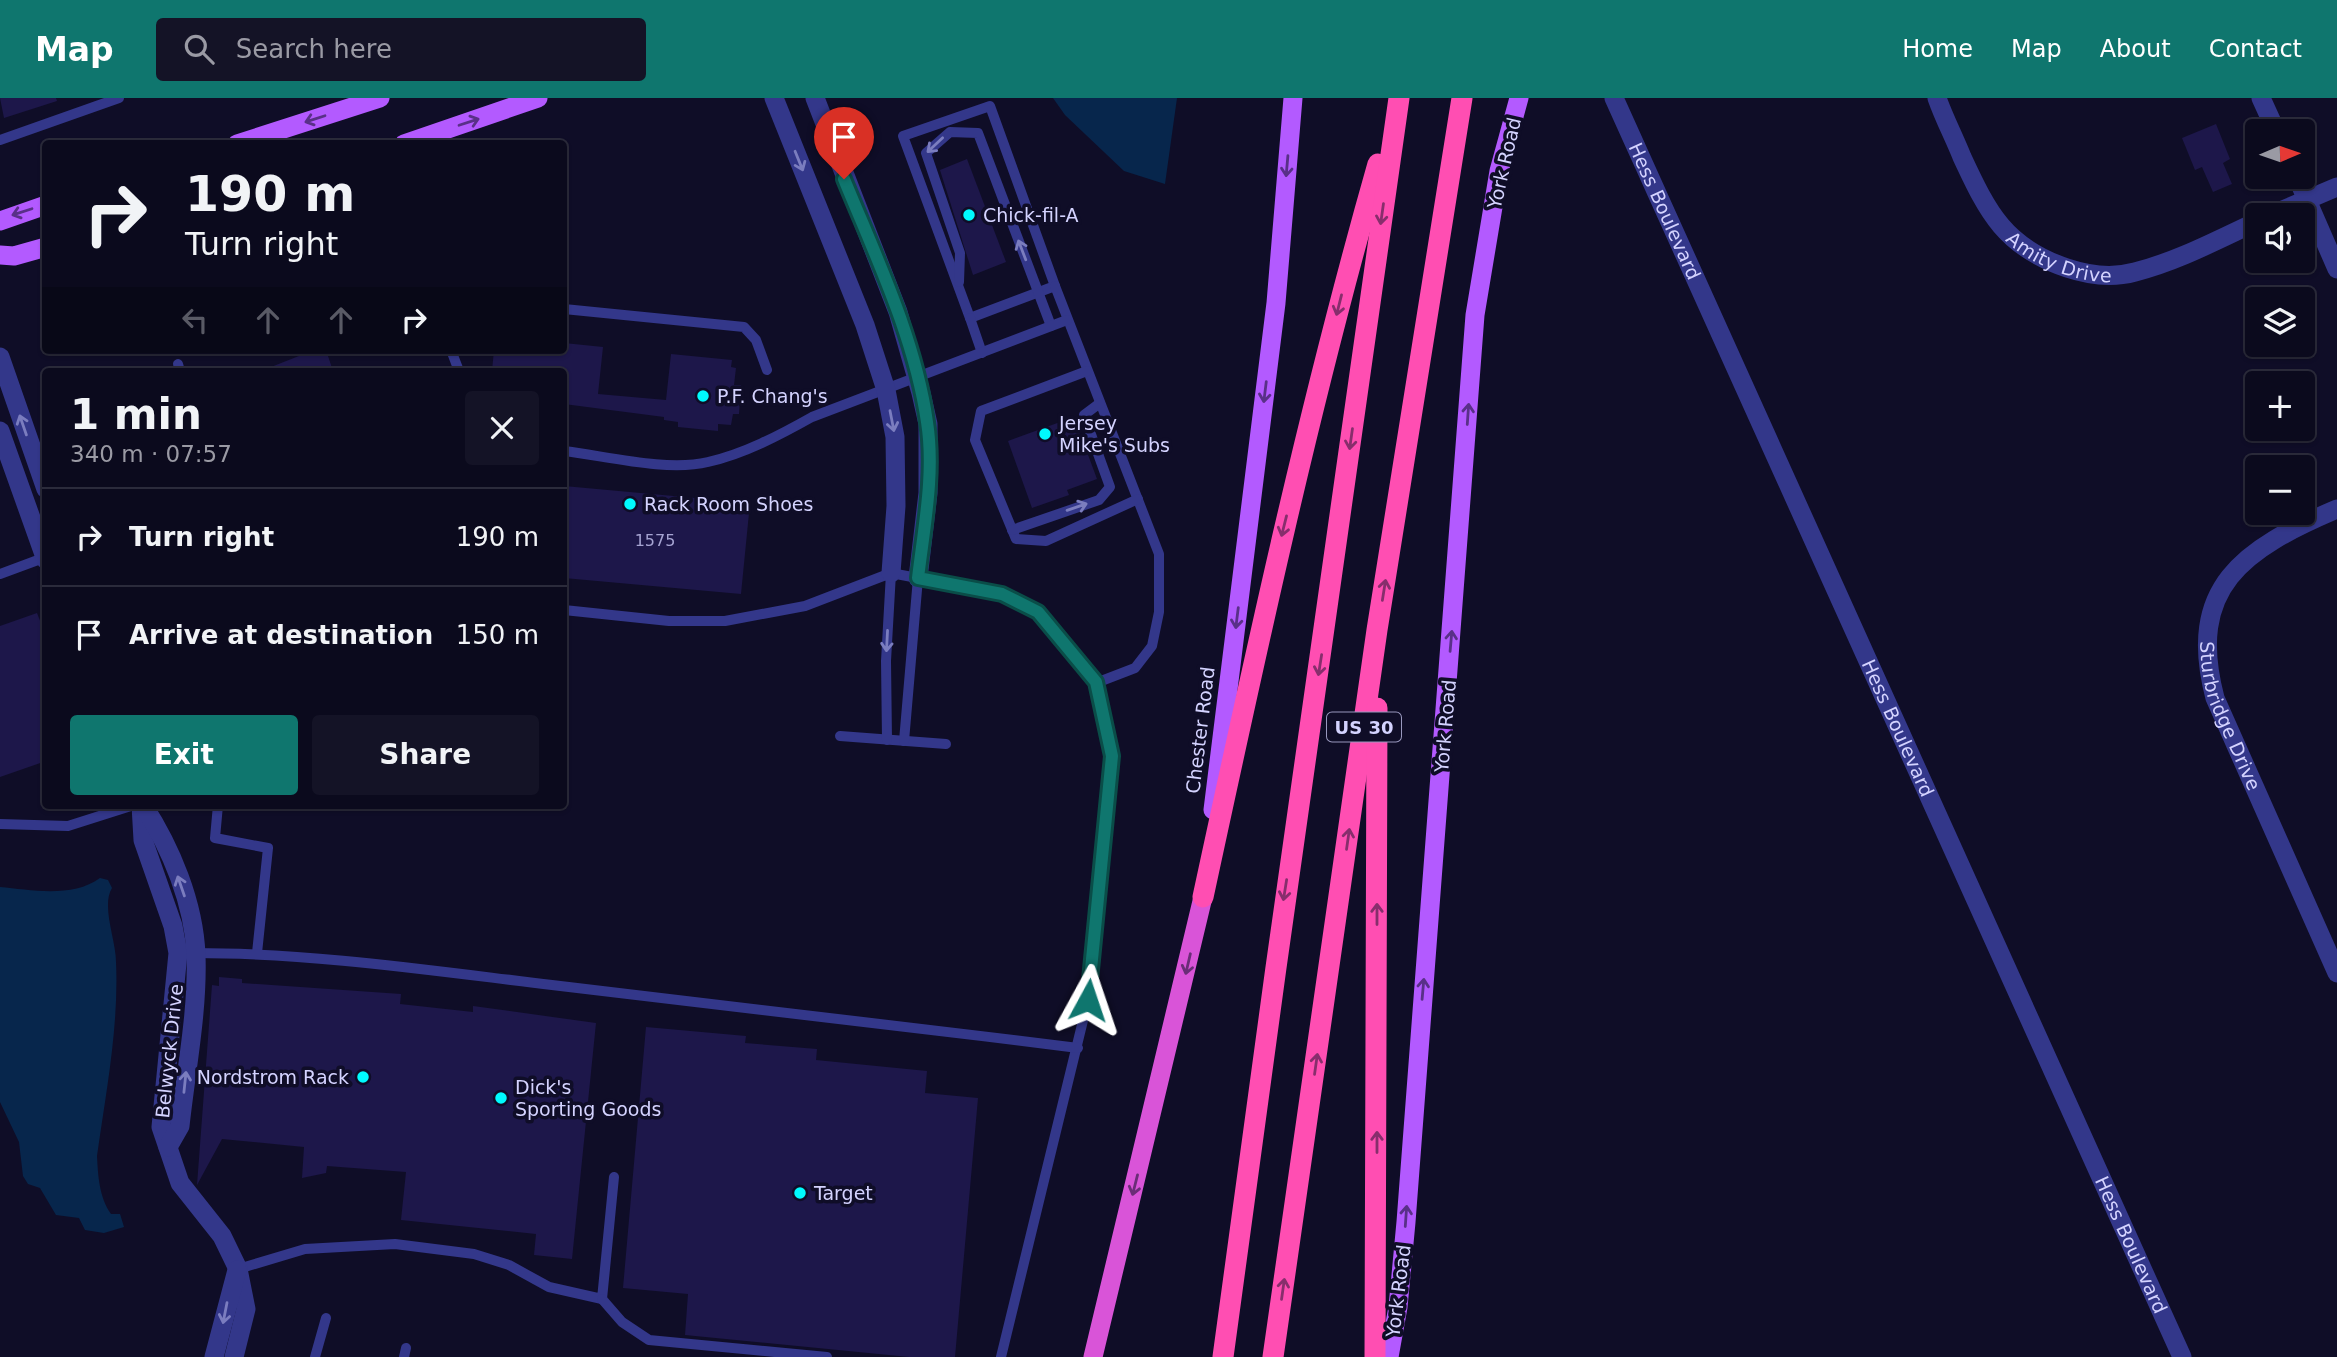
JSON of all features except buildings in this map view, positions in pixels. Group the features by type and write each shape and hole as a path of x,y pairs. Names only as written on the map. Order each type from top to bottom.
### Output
{"highway":[{"path":"1203,897 1280,542 1344,284 1398,98"},
{"name":"US 30","path":"1223,1357 1281,915 1321,656 1398,98"},
{"name":"US 30","path":"1273,1357 1377,630 1462,98"},
{"path":"1375,1357 1377,630"},
{"name":"Chester Road","path":"1093,1357 1203,897"}],"main road":[{"path":"249,140 380,98"},
{"path":"416,140 538,98"},
{"name":"Chester Road","path":"1203,897 1276,303 1293,98"},
{"name":"York Road","path":"1390,1357 1406,1222 1475,315 1499,171 1519,98"},
{"path":"0,221 42,206"},
{"path":"0,255 14,256 42,248"}],"street":[{"path":"774,98 865,325 886,390 895,438 896,506 891,573"},
{"path":"815,98 898,312 918,378 928,425 928,492 918,578"},
{"name":"Hess Boulevard","path":"1614,98 2182,1357"},
{"name":"Amity Drive","path":"1937,98 1993,219 2014,241 2046,261 2081,272 2104,275 2133,273 2182,257 2245,227"},
{"path":"2261,98 2271,119"},
{"path":"2300,203 2337,187"},
{"path":"2302,189 2337,269"},
{"path":"0,358 42,478"},
{"path":"0,431 42,550"},
{"name":"Sturbridge Drive","path":"2337,509 2287,530 2245,560 2224,584 2214,604 2206,649 2215,698 2337,973"},
{"name":"Belwyck Drive","path":"144,809 167,847 184,895 187,953 180,1126 168,1147 180,1183 222,1236 238,1269 246,1309 234,1357"},
{"path":"214,1357 238,1269"}],"lane":[{"path":"0,140 89,103 119,98"},
{"path":"982,353 903,136 990,106 1067,320 1159,554 1159,612 1152,646 1135,668 1096,682"},
{"path":"959,289 960,253 926,153 950,132 978,133 1051,326"},
{"path":"970,318 1055,286"},
{"path":"567,309 744,327 755,340 767,370"},
{"path":"567,451 673,464 708,462 1067,320"},
{"path":"1087,371 981,411 975,440 1016,539 1046,541 1138,499"},
{"path":"1012,530 1099,500 1110,487 1084,415 1100,403"},
{"path":"0,574 42,559"},
{"path":"887,740 886,661 891,573"},
{"path":"567,610 669,621 725,621 805,606 891,573 1002,594 1038,612 1096,682 1112,756 1088,1000 1001,1357"},
{"path":"904,741 918,578"},
{"path":"840,736 946,744"},
{"path":"0,824 68,827 122,809"},
{"path":"218,809 215,838 268,848 257,953"},
{"path":"187,953 257,953 811,1013 1078,1048"},
{"path":"603,1299 614,1177"},
{"path":"238,1269 305,1249 395,1244 474,1254 509,1265 549,1287 603,1299 622,1322 649,1340 827,1357"},
{"path":"315,1357 326,1318"}],"water":[{"path":"1053,98 1177,98 1165,184 1124,171 1065,115"},
{"path":"100,878 108,880 112,888 108,904 115,953 116,986 114,1035 97,1163 104,1200 111,1214 120,1214 124,1227 104,1233 85,1230 79,1218 56,1215 40,1188 28,1184 23,1176 19,1142 0,1102 0,887 38,891 65,890 89,884"}],"place":[{"name":"Chick-fil-A","path":"969,215"},
{"name":"P.F. Chang's","path":"703,396"},
{"name":"Jersey Mike's Subs","path":"1045,434"},
{"name":"Rack Room Shoes","path":"630,504"},
{"name":"Nordstrom Rack","path":"363,1077"},
{"name":"Dick's Sporting Goods","path":"501,1098"},
{"name":"Target","path":"800,1193"}],"route":[{"path":"844,179 898,312 918,378 928,425 928,492 918,578 1002,594 1038,612 1096,682 1112,756 1088,1000"}]}
